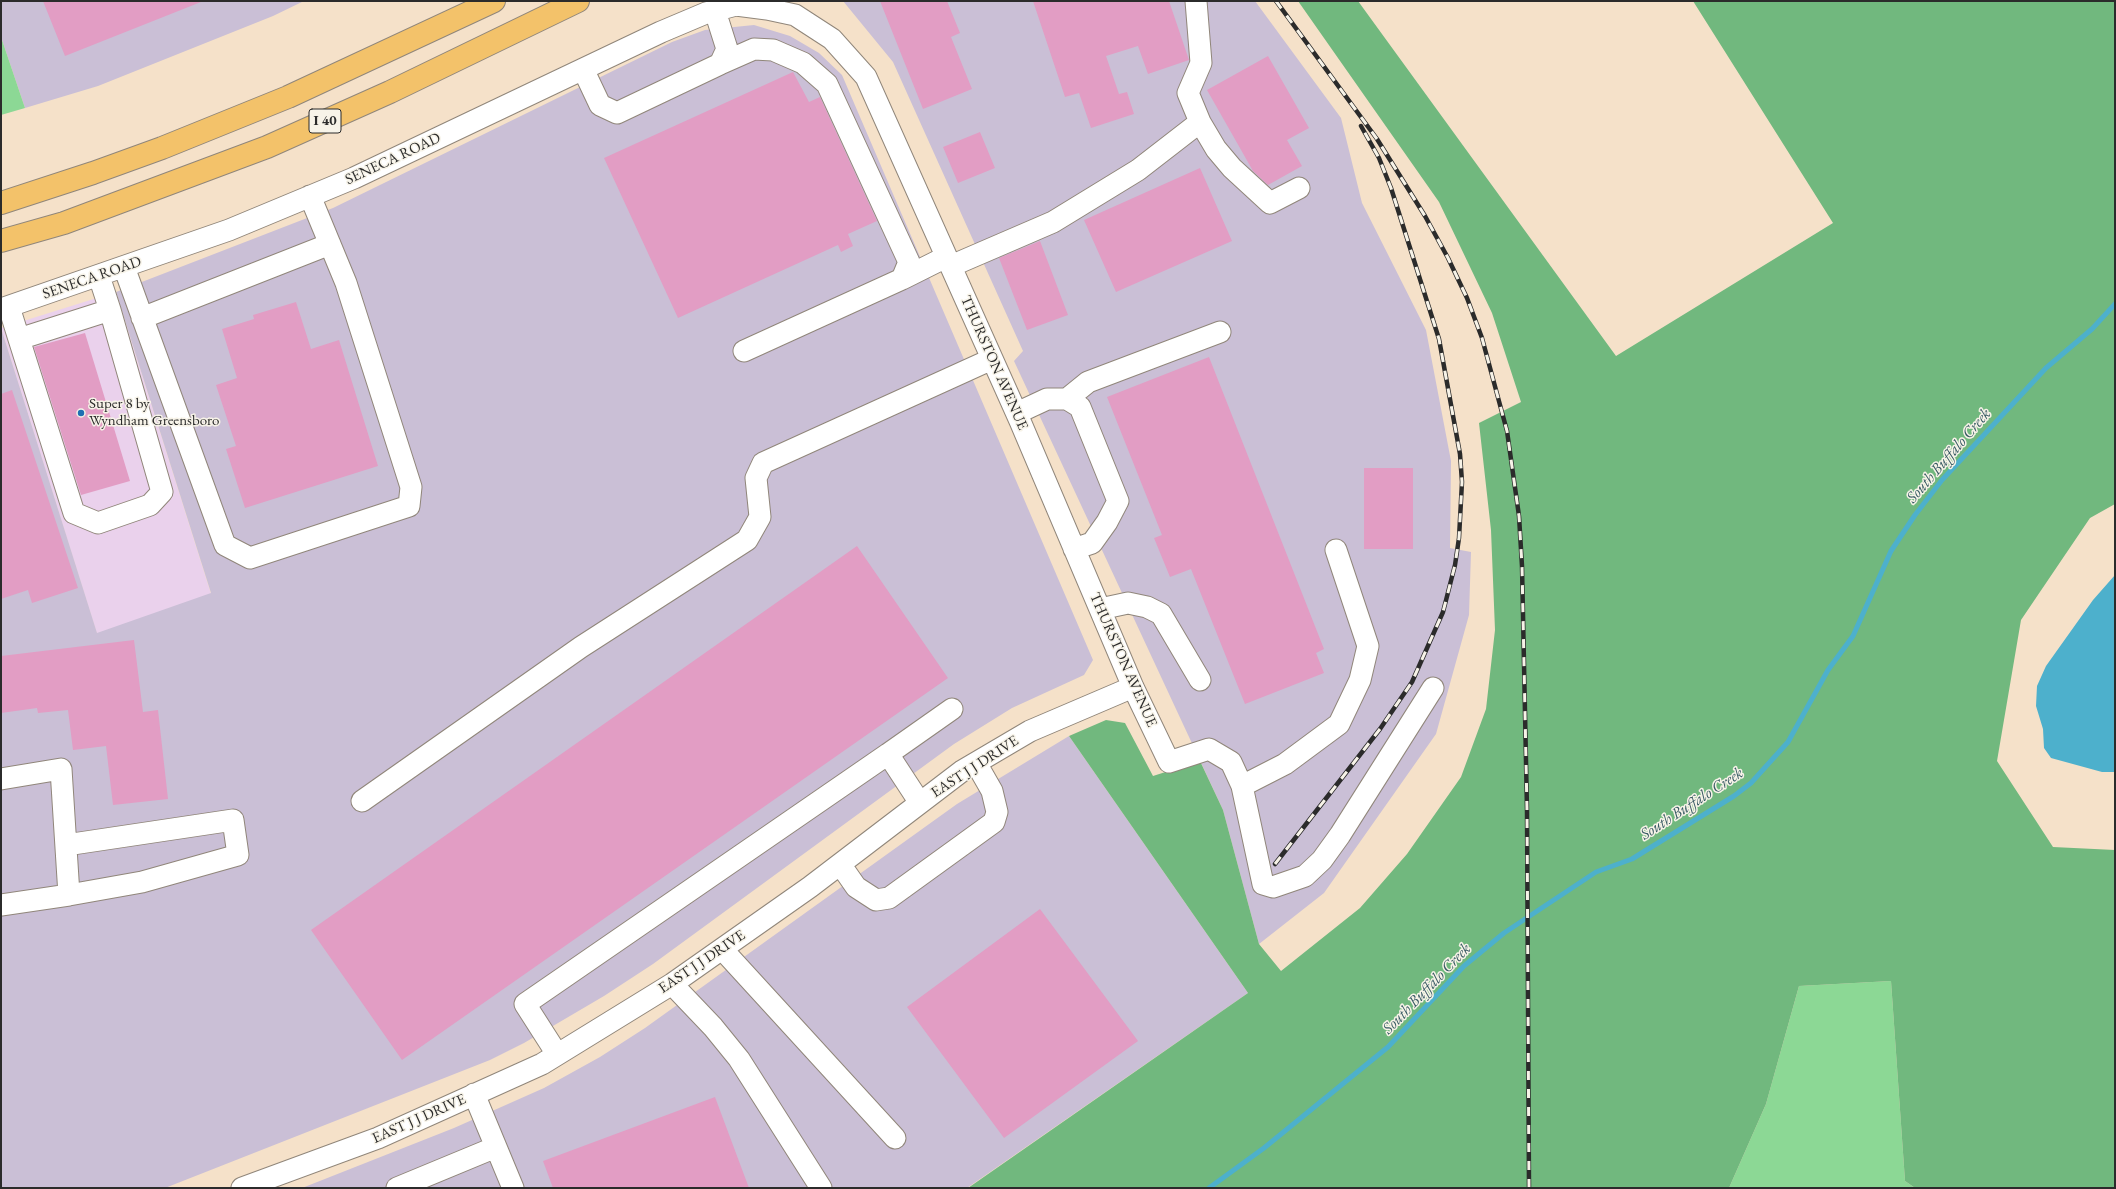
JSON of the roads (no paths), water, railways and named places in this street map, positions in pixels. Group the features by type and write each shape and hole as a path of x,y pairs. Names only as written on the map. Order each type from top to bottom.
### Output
{"highway":[{"name":"I 40","path":"1,203 148,153 288,97 494,1"},
{"name":"I 40","path":"1,241 64,223 267,147 390,92 578,1"}],"street":[{"path":"1196,1 1201,63 1188,93 1200,122 1216,149 1228,163 1270,203 1299,188"},
{"name":"SENECA ROAD","path":"5,308 229,230 354,178 660,32 714,11 736,5 772,5"},
{"name":"THURSTON AVENUE","path":"772,5 795,15 832,39 866,77 1017,413 1133,687 1169,762 1209,749 1231,762 1242,786"},
{"path":"714,11 727,49 720,64"},
{"path":"583,69 600,105 617,113 754,49 773,50 803,63 827,84 909,262 902,279"},
{"path":"744,351 902,279 1053,222 1138,170 1200,122"},
{"path":"124,267 225,545 250,558 408,506 411,488 346,283 310,196"},
{"path":"142,318 330,244"},
{"path":"5,308 19,338 74,514 98,523 150,504 162,492 99,276"},
{"path":"19,338 110,310"},
{"path":"1067,399 1088,382 1220,332"},
{"path":"362,801 581,646 747,540 760,517 756,478 763,463 992,359"},
{"path":"1017,413 1047,399 1067,399 1080,407 1118,501 1108,522 1092,543 1074,549"},
{"path":"1336,550 1368,646 1360,680 1339,724 1286,764 1242,786 1263,884 1273,887 1305,876 1322,860 1340,835 1434,688"},
{"path":"1100,610 1128,603 1147,607 1161,614 1200,680"},
{"name":"EAST J J DRIVE","path":"242,1188 378,1138 542,1064 672,984 840,864 920,803 976,763 1030,731 1133,687"},
{"path":"557,1054 525,1004 952,709"},
{"path":"888,754 920,803"},
{"path":"840,864 856,887 876,900 889,898 994,822 997,812 992,791 976,763"},
{"path":"1,780 61,769 69,895"},
{"path":"1,905 142,882 238,855 233,820 66,846"},
{"path":"722,949 895,1138"},
{"path":"672,984 713,1027 739,1059 821,1188"},
{"path":"474,1094 513,1188"},
{"path":"396,1188 496,1147"}],"water":[{"path":"2115,575 2115,772 2102,772 2051,758 2044,748 2043,729 2036,706 2037,686 2046,666 2093,600"}],"waterway":[{"name":"South Buffalo Creek","path":"1209,1188 1264,1148 1388,1047 1464,966 1504,933 1596,872 1632,859 1734,796 1751,783 1788,742 1828,670 1853,636 1891,551 1915,515 1942,480 2046,368 2092,329 2115,304"}],"railway":[{"path":"1276,1 1377,139 1425,216 1448,258 1467,298 1482,338 1507,431 1519,516 1522,566 1527,810 1529,1188"},
{"path":"1275,864 1380,729 1412,682 1443,612 1455,565 1459,538 1462,482 1460,454 1439,339 1391,188 1379,158 1361,126"}],"place":[{"name":"Super 8 by Wyndham Greensboro","path":"81,413"}]}
